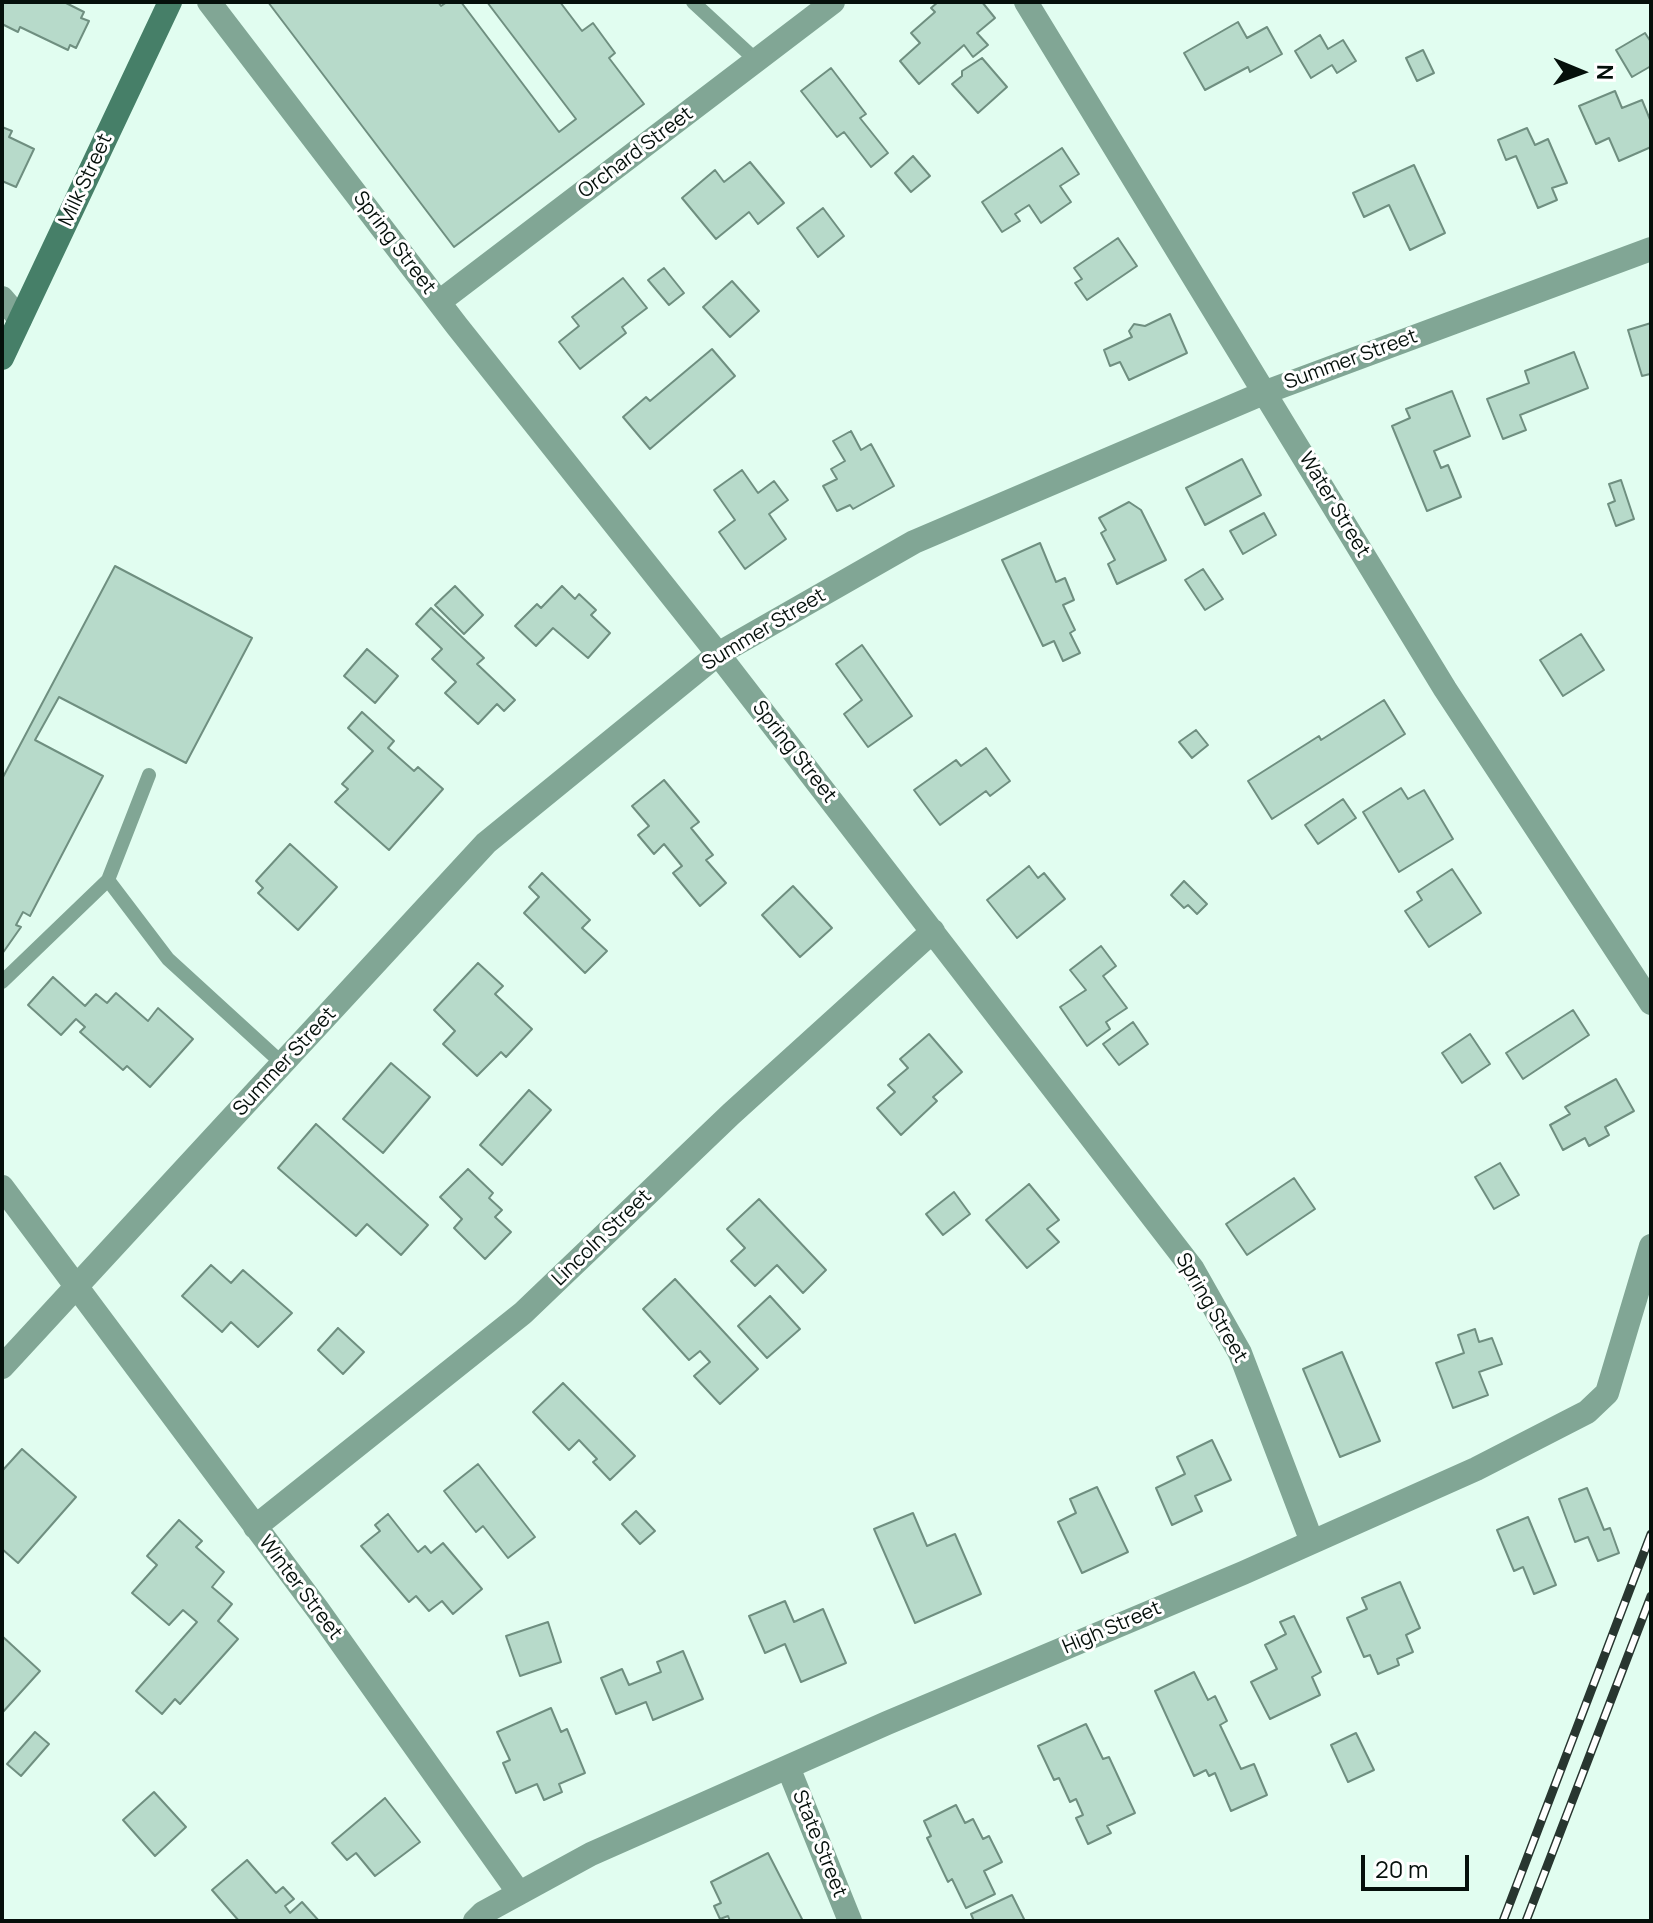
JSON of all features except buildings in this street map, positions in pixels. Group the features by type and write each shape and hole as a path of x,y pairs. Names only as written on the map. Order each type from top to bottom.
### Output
{"main road":[{"name":"Milk Street","path":"2,358 170,2"}],"street":[{"name":"Spring Street","path":"209,2 1192,1268 1240,1353 1312,1542"},
{"name":"Orchard Street","path":"439,302 833,2"},
{"name":"Water Street","path":"1026,2 1445,689 1651,1003"},
{"name":"Summer Street","path":"2,1367 486,843 718,654 914,542 1266,392 1651,249"},
{"path":"2,298 20,319"},
{"name":"Lincoln Street","path":"255,1527 523,1313 731,1114 933,931"},
{"name":"Winter Street","path":"2,1187 318,1610 519,1893"},
{"name":"High Street","path":"475,1921 591,1854 1312,1542 1476,1469 1587,1412 1607,1393 1651,1246"},
{"name":"State Street","path":"788,1767 850,1921"}],"lane":[{"path":"694,2 758,62"},
{"path":"2,982 108,880 149,775"},
{"path":"108,880 168,959 284,1065"}],"railway":[{"path":"1503,1921 1651,1534"},
{"path":"1526,1921 1651,1596"}]}
